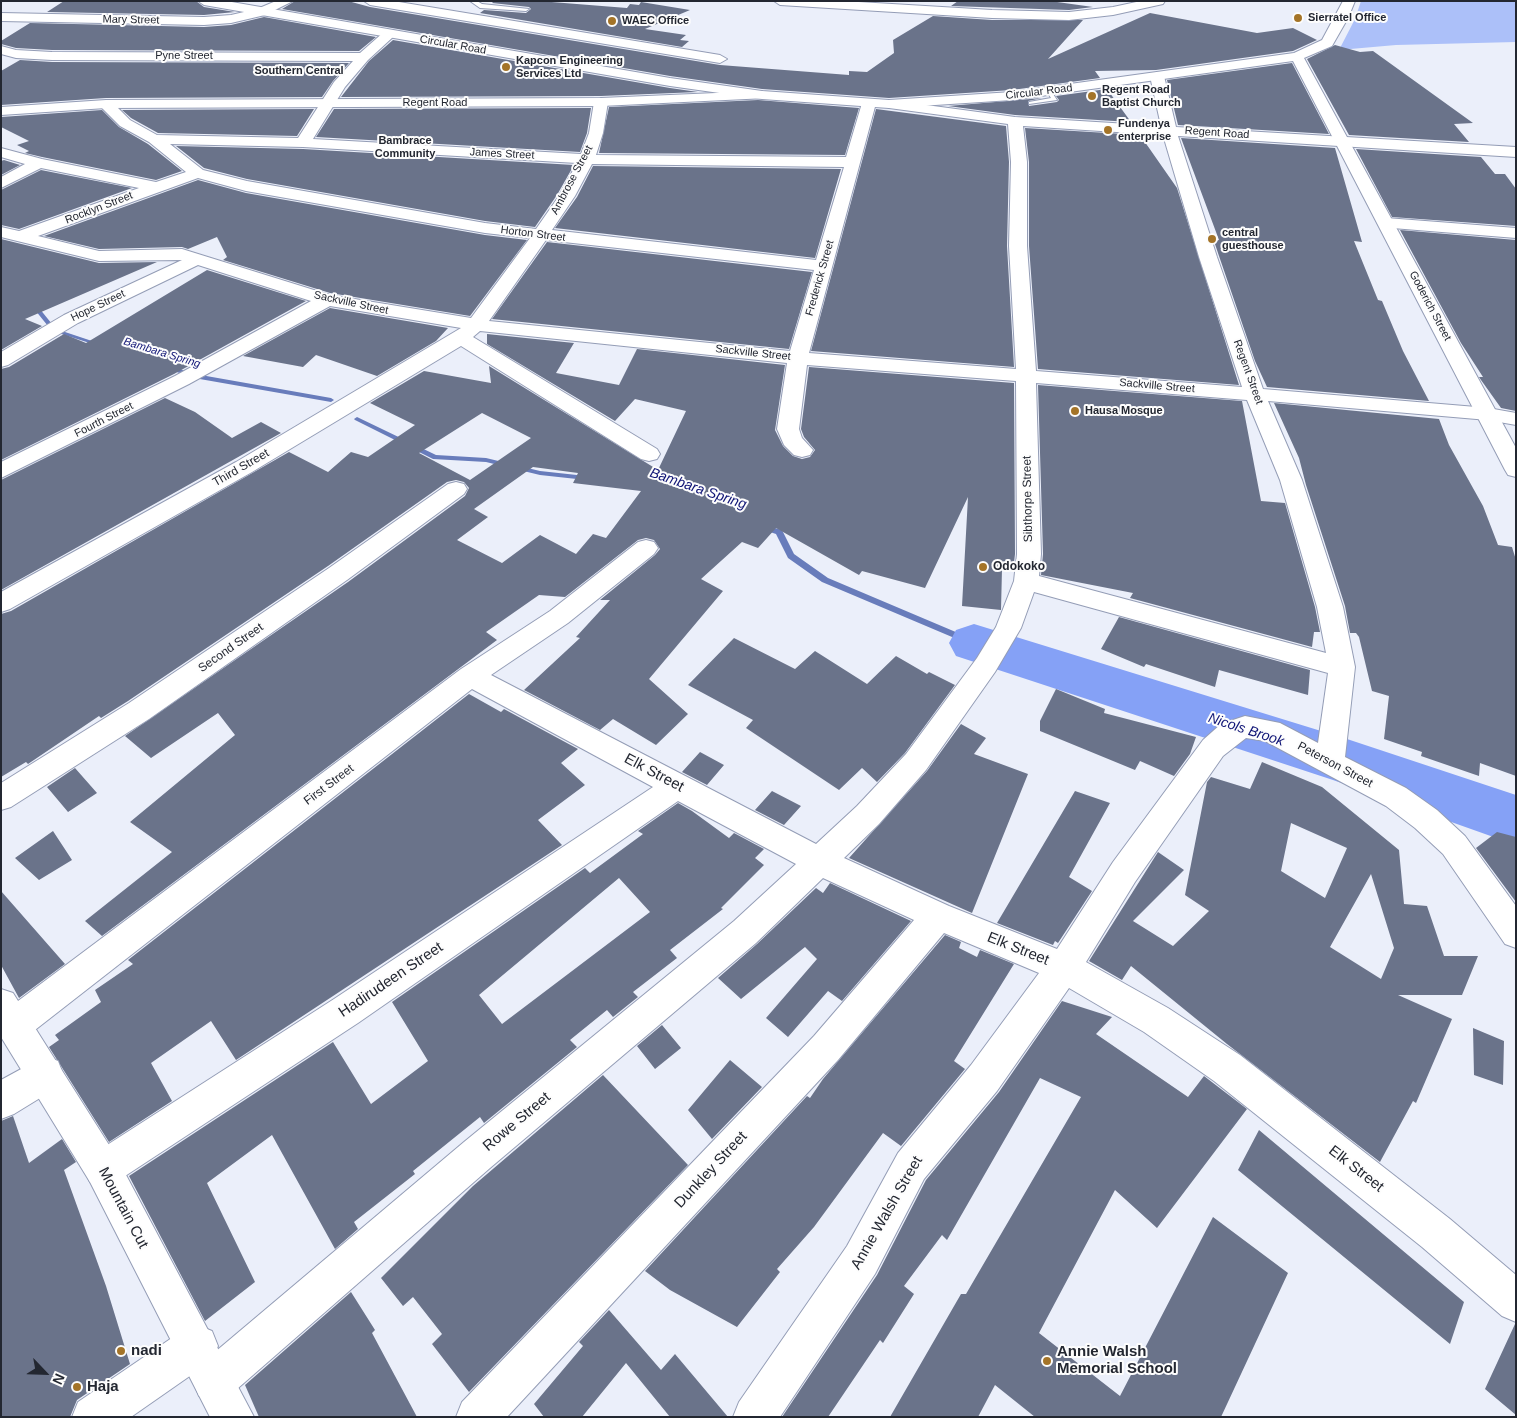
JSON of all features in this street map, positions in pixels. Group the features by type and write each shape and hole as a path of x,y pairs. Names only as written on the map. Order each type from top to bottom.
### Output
{"street":[{"name":"Circular Road","path":"204,1 578,67 762,95"},
{"path":"261,12 287,1"},
{"path":"370,1 720,59"},
{"path":"780,1 983,14 1069,16 1113,11 1159,1"},
{"name":"Circular Road","path":"869,103 889,104 947,101 1049,90 1252,64 1297,56 1327,44 1342,18 1349,1"},
{"name":"Mary Street","path":"1,17 204,21 231,19 261,12"},
{"path":"303,143 326,103 363,57 389,34"},
{"name":"Pyne Street","path":"3,53 52,56 363,57"},
{"name":"Goderich Street","path":"1297,56 1516,470"},
{"name":"Regent Street","path":"1158,76 1169,130 1255,394 1291,480 1330,607 1342,667 1330,757"},
{"name":"Regent Road","path":"1,110 106,104 601,102 762,95 869,103"},
{"name":"Ambrose Street","path":"468,331 541,235 566,196 587,159 596,133 601,102"},
{"name":"Frederick Street","path":"802,450 792,440 788,429 798,358 822,266 869,103"},
{"path":"106,104 125,123 154,139 197,173"},
{"name":"Regent Road","path":"889,104 1015,121 1515,152"},
{"name":"Sibthorpe Street","path":"819,861 868,815 916,762 986,665 1008,628 1026,581 1029,554 1026,375 1018,246 1019,162 1015,121"},
{"path":"1497,151 1500,142 1507,137"},
{"name":"James Street","path":"154,139 303,143 587,159 851,162"},
{"path":"1,152 39,163 155,187"},
{"path":"1,183 39,163"},
{"name":"Horton Street","path":"197,173 246,186 428,220 541,235 822,266"},
{"name":"Rocklyn Street","path":"1,243 197,173"},
{"path":"1386,223 1516,233"},
{"name":"Sackville Street","path":"1,232 99,256 182,254 326,300 468,331 1255,394 1488,414 1516,419"},
{"name":"Hope Street","path":"1,361 71,319 199,258"},
{"name":"Fourth Street","path":"1,470 182,380 326,300"},
{"path":"468,331 649,454"},
{"name":"Third Street","path":"1,604 202,491 468,331"},
{"name":"Second Street","path":"1,798 140,711 456,490"},
{"name":"First Street","path":"7,1015 470,676 559,616 620,571 646,548"},
{"path":"1026,581 1342,667"},
{"name":"Elk Street","path":"470,676 819,861 938,916 1064,967 1156,1020 1227,1068 1436,1233 1516,1302"},
{"name":"Peterson Street","path":"1064,967 1124,872 1212,748 1231,732 1245,727 1270,732 1330,757 1396,797 1426,818 1454,845 1516,933"},
{"name":"Hadirudeen Street","path":"103,1169 346,1011 677,786"},
{"name":"Rowe Street","path":"93,1417 206,1364 478,1155 745,932 819,861"},
{"name":"Dunkley Street","path":"477,1417 826,1048 938,916"},
{"name":"Annie Walsh Street","path":"754,1417 860,1260 911,1166 984,1078 1023,1021 1064,967"},
{"name":"Mountain Cut","path":"7,1015 103,1169 233,1417"},
{"path":"1,1101 45,1074"}],"lane":[{"path":"473,1 480,6 526,9"},
{"path":"1031,103 1055,99 1049,90"}],"shaded area":[{"path":"1361,1 1516,1 1516,42 1396,45 1339,50 1355,19"}],"building":[{"path":"64,1 196,1 204,7 235,12 204,15 47,12"},
{"path":"295,1 348,1 370,7 720,65 849,75 849,71 867,72 894,53 893,40 933,16 992,20 1083,20 1048,59 1150,13 1257,33 1293,28 1317,40 1293,51 1156,70 1095,71 1100,78 1012,90 889,98 762,89 670,76 282,9"},
{"path":"494,1 539,1 627,8 630,4 639,5 641,2 690,10 645,29 686,35 680,40 689,41 682,47 480,13 484,10 526,13 531,9 529,7 492,3"},
{"path":"958,1 1050,1 1093,7 1069,10 951,6"},
{"path":"264,17 376,37 359,51 52,50 16,48 1,44 1,41 30,23 204,27 231,25"},
{"path":"393,40 698,92 601,96 341,97 369,61"},
{"path":"1335,45 1360,52 1373,51 1473,123 1454,124 1469,142 1349,135 1307,59"},
{"path":"20,60 52,62 349,63 322,97 106,98 1,105 1,71"},
{"path":"1292,63 1329,134 1178,125 1167,80"},
{"path":"1107,89 1131,122 1015,115 948,106 1042,98 1028,101 1029,106 1057,102 1059,100 1056,96"},
{"path":"758,100 859,108 845,155 599,153 609,107"},
{"path":"591,108 587,133 580,152 316,137 334,109"},
{"path":"314,109 297,136 158,133 131,118 122,110"},
{"path":"876,109 1006,126 1009,162 1007,246 1014,367 811,351"},
{"path":"102,110 119,127 148,144 182,171 156,180 25,153 29,151 17,145 29,141 1,127 1,117"},
{"path":"1025,128 1140,135 1177,188 1239,385 1038,369 1029,246 1029,162"},
{"path":"1181,138 1335,148 1362,242 1354,241 1378,300 1382,301 1403,351 1429,401 1267,387 1255,361 1214,241 1219,240"},
{"path":"176,146 303,149 574,165 557,195 535,227 485,221 247,179 204,168"},
{"path":"1356,149 1481,157 1495,174 1505,174 1516,189 1516,226 1392,217"},
{"path":"4,160 20,165 1,175 1,161"},
{"path":"593,166 841,169 815,258 555,228 577,197"},
{"path":"41,170 132,188 19,229 1,225 1,190"},
{"path":"198,180 246,193 485,235 527,240 470,316 330,293 223,260 227,257 217,237 188,249 182,247 99,249 44,236"},
{"path":"1400,230 1516,240 1516,411 1501,408 1479,377 1483,377 1461,343"},
{"path":"1,239 99,263 157,262 25,319 42,326 1,350"},
{"path":"547,242 812,272 789,349 492,319"},
{"path":"207,270 306,301 174,374 1,460 1,369 9,367 64,334 86,343"},
{"path":"330,308 448,328 436,341 377,376 316,355 303,367 243,356"},
{"path":"487,334 574,343 556,373 619,385 637,349 785,365 775,430 783,446 793,456 802,459 810,457 815,450 804,437 801,429 809,367 1014,383 1015,554 1013,571 1002,569 1001,610 962,606 968,497 925,588 862,571 859,575 776,528 758,548 742,542 701,579 723,591 649,679 688,714 656,745 613,719 600,730 524,690 580,638 576,637 610,600 600,600 660,549 654,540 646,538 638,540 565,597 539,595 486,632 497,640 102,936 85,921 172,852 130,822 235,735 218,713 151,758 125,736 348,582 465,496 469,488 464,482 456,480 447,482 328,566 128,701 101,718 99,716 28,764 26,762 1,777 1,614 11,611 289,452 328,472 351,452 368,457 415,425 370,403 424,371 491,383 489,366 658,470 686,411 635,399 615,421 487,344","holes":["482,413 531,438 470,480 419,453","533,467 578,473 573,483 641,491 606,538 593,534 576,554 540,535 502,563 457,540 488,517 474,509"]},
{"path":"1038,385 1242,401 1261,501 1285,503 1315,607 1320,632 1314,632 1312,647 1130,598 1133,593 1041,575 1043,554"},
{"path":"165,398 195,412 232,438 261,422 281,433 1,590 1,480"},
{"path":"1274,403 1439,419 1449,445 1483,506 1498,545 1512,547 1516,560 1516,776 1480,763 1479,776 1421,756 1422,752 1384,739 1389,696 1372,691 1359,637 1356,633 1350,633 1345,606 1299,458"},
{"path":"1119,617 1310,670 1308,695 1219,670 1215,687 1146,664 1144,667 1101,649"},
{"path":"734,638 795,669 815,651 867,684 896,656 927,674 929,672 955,685 905,753 877,782 862,768 839,790 746,728 753,720 688,685"},
{"path":"1056,689 1105,709 1104,713 1196,737 1190,754 1174,776 1140,761 1135,770 1040,731 1040,721"},
{"path":"469,694 501,712 504,709 578,749 561,763 585,785 538,820 562,845 236,1060 211,1021 151,1063 172,1101 109,1142 49,1047 59,1040 55,1035 101,1002 95,990 133,964 128,960"},
{"path":"961,724 986,738 974,754 1028,774 972,913 849,858 927,771"},
{"path":"700,752 724,765 707,785 682,772"},
{"path":"1262,762 1322,787 1399,850 1404,904 1427,906 1444,956 1478,956 1462,995 1398,995 1452,1019 1416,1103 1413,1101 1380,1162 1227,1044 1131,966 1122,980 1089,961 1158,852 1184,870 1133,921 1173,946 1209,911 1185,895 1207,782 1211,777 1250,789","holes":["1291,823 1347,848 1325,898 1281,871","1371,874 1394,948 1381,979 1330,947"]},
{"path":"75,768 97,793 68,812 47,787"},
{"path":"772,791 801,806 784,825 755,810"},
{"path":"1075,791 1110,803 1069,877 1092,891 1058,943 1055,941 1053,945 997,923"},
{"path":"678,803 729,838 734,833 764,849 755,858 764,865 721,908 723,909 670,950 677,958 633,992 638,997 613,1017 607,1010 570,1040 577,1047 484,1123 480,1117 413,1171 415,1174 354,1222 358,1229 335,1249 272,1135 207,1183 255,1282 205,1321 129,1176 333,1042 371,1104 428,1061 392,1002 585,868 590,873 643,834 638,831","holes":["619,878 650,912 502,1024 479,995"]},
{"path":"53,831 72,860 39,880 15,858"},
{"path":"1497,832 1516,837 1516,902 1476,848"},
{"path":"830,883 911,921 842,1001 828,991 788,1037 766,1018 817,959 805,947 741,999 718,978 816,888 823,893"},
{"path":"1,891 65,964 19,998 1,965"},
{"path":"945,935 961,942 959,948 977,957 980,950 1014,964 954,1061 965,1069 901,1146 883,1133 814,1227 777,1269 780,1272 737,1327 670,1290 645,1271 807,1096 810,1098 823,1079"},
{"path":"1062,1001 1112,1017 1096,1034 1188,1097 1204,1076 1247,1109 1157,1228 1115,1190 1039,1333 1120,1396 1213,1217 1288,1273 1221,1417 1035,1417 995,1385 978,1417 890,1417 961,1294 966,1294 1081,1097 1040,1078 947,1240 942,1235 904,1286 914,1294 883,1343 880,1340 828,1417 782,1417 877,1275 926,1180 999,1092"},
{"path":"662,1025 681,1048 655,1069 637,1046"},
{"path":"1473,1028 1504,1041 1503,1085 1474,1075"},
{"path":"730,1060 762,1087 712,1139 688,1110"},
{"path":"603,1075 688,1165 469,1392 432,1344 442,1334 413,1297 403,1306 381,1278 473,1186"},
{"path":"13,1116 29,1163 62,1139 76,1162 64,1170 106,1286 130,1364 77,1400 70,1417 1,1417 1,1121"},
{"path":"1259,1130 1464,1302 1450,1344 1238,1170"},
{"path":"351,1292 375,1330 372,1333 417,1417 259,1417 245,1385"},
{"path":"609,1310 661,1370 675,1354 728,1417 670,1417 626,1363 582,1417 544,1417 534,1404 583,1346 579,1342"},
{"path":"1516,1324 1516,1415 1485,1389"}],"waterway":[{"name":"Bambara Spring","path":"33,304 54,330 98,344"},
{"name":"Bambara Spring","path":"170,368 194,376 331,400"},
{"name":"Bambara Spring","path":"357,419 435,457 486,460 540,473 586,478"},
{"name":"Bambara Spring","path":"764,527 779,532 791,556 825,580 974,643"},
{"name":"Nicols Brook","path":"974,643 1347,762 1516,820"}],"place":[{"name":"Sierratel Office","path":"1298,18"},
{"name":"WAEC Office","path":"612,21"},
{"name":"Kapcon Engineering Services Ltd","path":"506,67"},
{"name":"Regent Road Baptist Church","path":"1092,96"},
{"name":"Fundenya enterprise","path":"1108,130"},
{"name":"central guesthouse","path":"1212,239"},
{"name":"Hausa Mosque","path":"1075,411"},
{"name":"Odokoko","path":"983,567"},
{"name":"nadi","path":"121,1351"},
{"name":"Annie Walsh Memorial School","path":"1047,1361"},
{"name":"Haja","path":"77,1387"}],"district":[{"name":"Southern Central","path":"299,71"},
{"name":"Bambrace Community","path":"405,147"}]}
